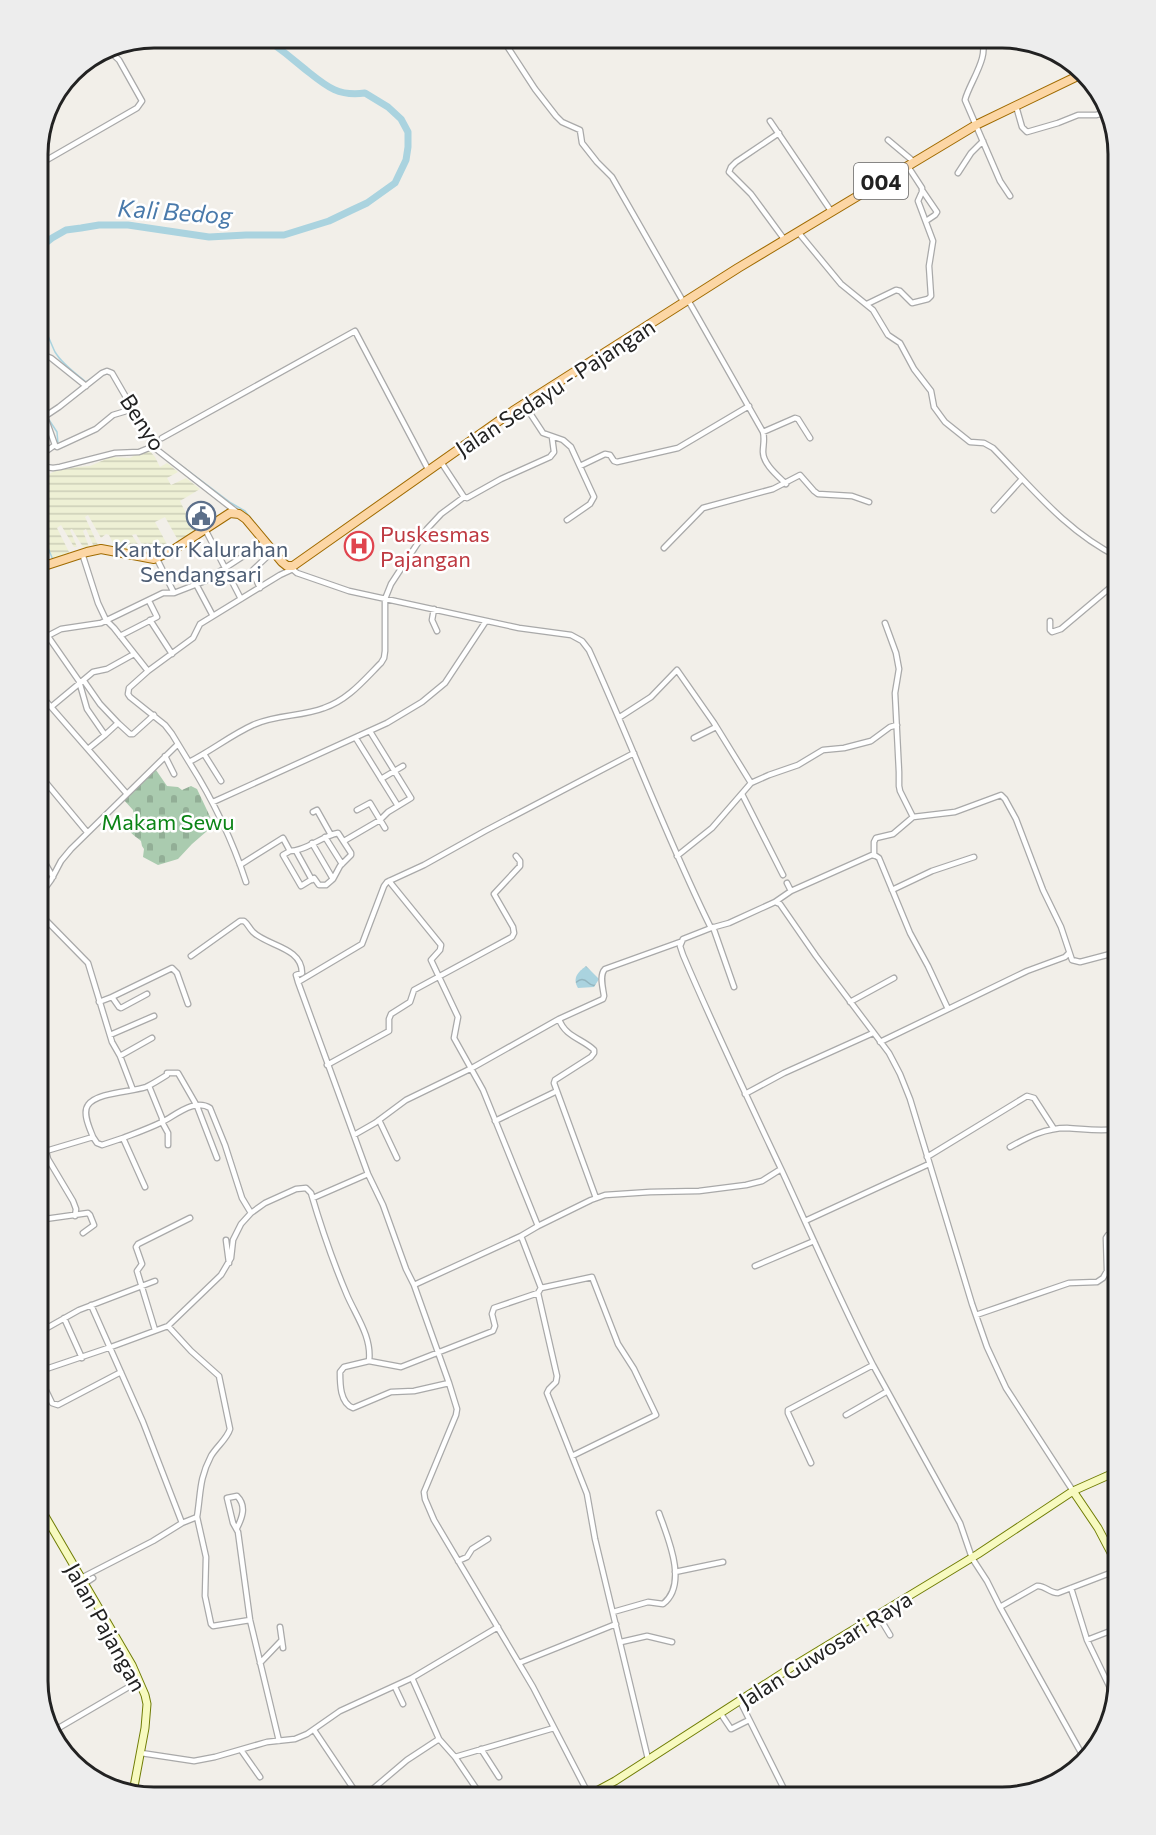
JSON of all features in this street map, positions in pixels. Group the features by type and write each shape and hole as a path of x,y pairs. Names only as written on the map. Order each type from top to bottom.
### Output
{"main road":[{"name":"Jalan Sedayu - Pajangan","path":"291,568 524,404 784,239 976,125 1075,77"},
{"path":"48,565 101,549 157,559 228,514 239,514 251,524 272,552 291,568"}],"street":[{"path":"509,48 548,107 562,122 580,130 582,143 612,177 764,432 764,458 786,484"},
{"path":"984,48 975,77 965,98 1000,181 1010,195"},
{"path":"48,159 140,106 142,101 115,56"},
{"path":"1016,105 1022,127 1027,132 1078,115 1100,115"},
{"path":"770,121 831,211"},
{"path":"779,134 736,162 729,172 751,194 784,239"},
{"path":"888,140 910,163 922,190 937,212 926,221"},
{"path":"957,173 983,141"},
{"path":"867,304 896,290 912,303 931,297 929,266 933,241 918,201 922,190"},
{"path":"798,232 841,284 867,304 888,335 900,343 914,369 931,391 934,407 945,422 970,442 984,443 993,448 1072,527 1108,552"},
{"path":"162,438 355,331 429,471"},
{"path":"48,357 86,386"},
{"name":"Benyo","path":"48,415 107,371 112,374 154,446 239,514"},
{"path":"524,404 542,432 567,443 580,466 593,499 590,504 567,520"},
{"path":"580,466 605,454 610,455 617,462 671,450 684,445 749,406"},
{"path":"48,451 96,429 113,415 133,409"},
{"path":"764,432 795,418 810,438"},
{"path":"48,420 55,446"},
{"path":"189,762 252,726 285,715 324,708 350,693 384,658 385,599 391,584 427,529 441,514 464,497 467,498 501,479 550,457 554,452 552,437"},
{"path":"48,467 60,467 115,453 139,452 154,446"},
{"path":"441,462 464,497"},
{"path":"664,548 703,508 773,489 800,475 818,494 852,496 869,502"},
{"path":"994,510 1022,479"},
{"path":"205,529 241,599"},
{"path":"48,635 61,629 101,623 163,593 174,593 205,581 265,542"},
{"path":"260,588 252,570 272,552"},
{"path":"82,553 106,620 148,671"},
{"path":"157,559 174,593"},
{"path":"246,882 213,802 172,734 130,696 128,691 131,685 148,671 193,638 200,624 291,568 297,573 350,591 486,621 577,637 589,650 620,717 677,856 712,928 734,987"},
{"path":"196,584 213,616"},
{"path":"1050,621 1052,632 1061,629 1108,590"},
{"path":"120,636 157,617 149,601"},
{"path":"434,609 432,620 437,631"},
{"path":"150,620 172,654"},
{"path":"213,802 387,723 422,702 446,683 486,621"},
{"path":"885,623 899,664 895,693 900,772 898,786 913,818"},
{"path":"48,636 100,704 132,734 154,716"},
{"path":"51,707 96,670 107,669 134,654"},
{"path":"620,717 651,697 677,670 752,783"},
{"path":"82,683 87,709 105,735"},
{"path":"48,704 127,794"},
{"path":"88,749 118,723"},
{"path":"677,856 712,828 752,783 798,765 823,750 844,748 871,741 890,727 897,725"},
{"path":"694,738 716,727"},
{"path":"349,744 377,731"},
{"path":"344,841 411,798 371,733"},
{"path":"357,740 398,806"},
{"path":"48,884 66,854 177,745"},
{"path":"297,982 362,944 388,881 424,865 634,753"},
{"path":"204,754 220,781"},
{"path":"165,756 174,774"},
{"path":"381,779 403,766"},
{"path":"48,785 87,832"},
{"path":"742,794 783,875"},
{"path":"874,855 876,838 893,834 913,818 949,814 996,795 1003,796 1016,819 1043,890 1061,927 1072,960 1076,963 1108,955"},
{"path":"357,810 370,803 385,828"},
{"path":"313,812 317,810 332,835"},
{"path":"338,833 351,855 326,885 319,885 314,878 301,886 282,855 325,837 338,833"},
{"path":"325,837 342,864"},
{"path":"240,865 283,838 312,880"},
{"path":"312,843 333,879"},
{"path":"874,855 879,858 910,933 948,1009"},
{"path":"354,1134 379,1120 406,1100 472,1068 559,1019 603,999 602,973 605,969 729,923 776,902 791,891 874,855"},
{"path":"327,1065 389,1031 391,1014 410,1002 414,990 512,937 513,927 494,894 520,866 520,861 516,856"},
{"path":"892,890 932,871 974,858"},
{"path":"48,868 53,877"},
{"path":"388,881 440,942 441,950 432,960 458,1017 454,1038 483,1090 538,1226"},
{"path":"787,883 791,891"},
{"path":"776,902 786,910 888,1053 900,1074 910,1099 987,1347 1006,1388 1098,1527 1108,1546"},
{"path":"191,956 240,921 244,921 255,933 297,958 303,970 302,973 296,975 297,982 368,1174 383,1205 414,1285 457,1409 424,1495 434,1520 519,1663 585,1787"},
{"path":"48,922 88,963 112,1042 133,1090"},
{"path":"681,942 683,955 847,1315 886,1392 960,1523 972,1557 1081,1752"},
{"path":"880,1042 1027,971 1065,957 1069,952"},
{"path":"99,1002 172,968 177,973 188,1004"},
{"path":"850,1002 894,978"},
{"path":"112,997 120,1008 147,994"},
{"path":"110,1035 154,1016"},
{"path":"559,1019 561,1025 594,1050 594,1053 555,1080 596,1198"},
{"path":"745,1094 784,1073 873,1033"},
{"path":"120,1056 152,1038"},
{"path":"217,1158 197,1106 179,1073 167,1073 149,1086 110,1094 88,1104 86,1110 93,1137 97,1143 102,1145 162,1122 186,1108 197,1106 202,1104 210,1108 242,1198 251,1213"},
{"path":"149,1086 168,1133 168,1145"},
{"path":"495,1121 557,1091"},
{"path":"927,1157 1027,1096 1034,1098 1054,1129"},
{"path":"379,1120 397,1158"},
{"path":"1010,1147 1034,1134 1054,1129 1108,1130"},
{"path":"48,1150 93,1137"},
{"path":"123,1138 146,1187"},
{"path":"48,1159 73,1201 76,1209 75,1216"},
{"path":"805,1221 929,1164"},
{"path":"414,1285 521,1236 596,1198 607,1195 699,1191 746,1185 762,1181 781,1169"},
{"path":"313,1198 368,1174"},
{"path":"48,1368 168,1326 220,1275 229,1263 233,1240 251,1213 265,1203 296,1190 308,1189 347,1294 367,1338 369,1360"},
{"path":"48,1219 88,1213 93,1226 83,1233"},
{"path":"155,1330 137,1271 142,1263 136,1250 137,1245 190,1218"},
{"path":"521,1236 540,1290 557,1376 556,1382 547,1393 586,1494 648,1760"},
{"path":"976,1315 1069,1283 1097,1282 1106,1275 1107,1271 1108,1236"},
{"path":"226,1240 229,1263"},
{"path":"755,1266 814,1241"},
{"path":"449,1383 414,1391 391,1392 351,1408 341,1391 340,1372 344,1367 369,1360 398,1368 438,1353 493,1331 494,1308 540,1290 592,1276 618,1344 634,1369 656,1415 572,1456"},
{"path":"48,1327 91,1305 154,1281"},
{"path":"91,1305 111,1347 182,1523"},
{"path":"64,1318 82,1358"},
{"path":"168,1326 219,1376 230,1429 212,1454 204,1473 197,1517 206,1557 205,1596 211,1624 213,1626 250,1620"},
{"path":"811,1463 788,1410 873,1365"},
{"path":"48,1395 52,1403 58,1405 121,1372"},
{"path":"846,1415 886,1392"},
{"name":"Jalan Guwosari Raya","path":"605,1787 1073,1491 1108,1476"},
{"path":"237,1528 244,1513 241,1499 237,1496 226,1499 233,1523 237,1528 250,1620 279,1741"},
{"path":"613,1611 648,1602 663,1604 667,1602 673,1588 674,1558 659,1513"},
{"path":"82,1581 182,1523 197,1517"},
{"name":"Jalan Pajangan","path":"48,1522 132,1665 147,1704 141,1753 134,1785"},
{"path":"458,1561 467,1557 472,1549 488,1539"},
{"path":"675,1572 723,1562"},
{"path":"1000,1607 1037,1586 1043,1586 1054,1593 1108,1573"},
{"path":"82,1581 93,1578"},
{"path":"1071,1588 1087,1640 1108,1683"},
{"path":"878,1615 890,1635"},
{"path":"519,1663 616,1624"},
{"path":"280,1627 283,1648"},
{"path":"141,1753 194,1761 267,1742 302,1737 340,1711 412,1678 498,1627"},
{"path":"1087,1640 1108,1632"},
{"path":"621,1642 647,1636 672,1642"},
{"path":"260,1663 281,1641"},
{"path":"412,1678 439,1739 455,1757 475,1787"},
{"path":"59,1728 139,1681"},
{"path":"395,1687 403,1704"},
{"path":"740,1701 783,1787"},
{"path":"721,1714 731,1729 749,1720"},
{"path":"455,1757 554,1728"},
{"path":"314,1730 352,1787"},
{"path":"375,1787 407,1760 439,1739"},
{"path":"481,1749 499,1778"},
{"path":"241,1750 260,1777"}],"green space":[{"path":"147,448 160,467 167,463 178,472 167,478 171,485 186,478 200,489 180,501 195,532 179,542 165,517 155,522 169,548 153,556 148,555 136,534 132,535 144,554 116,549 109,535 106,534 101,538 88,515 85,517 98,545 94,547 86,529 83,531 89,547 83,547 72,529 70,530 77,547 74,547 61,525 57,528 70,554 53,561 48,549 48,475 55,471 90,466 111,457 130,458"},
{"name":"Makam Sewu","path":"156,770 167,786 178,787 182,790 191,786 197,789 214,825 178,859 158,865 143,857 144,849 141,841 128,827 134,816 133,810 123,799 150,772"}],"water":[{"path":"586,966 599,979 594,987 578,988 577,975"}],"waterway":[{"name":"Kali Bedog","path":"48,241 66,230 99,225 128,225 209,237 284,235 329,221 367,203 395,183 406,160 408,147 408,132 401,119 388,107 365,93 340,92 326,85 278,48"},
{"path":"48,337 58,356 86,382 105,370"},
{"path":"119,381 136,411"},
{"path":"48,418 57,432 58,444"},
{"path":"166,454 245,511 262,532"},
{"path":"48,548 53,560"}],"place":[{"name":"Kantor Kalurahan Sendangsari","path":"201,516"},
{"name":"Puskesmas Pajangan","path":"359,546"}]}
